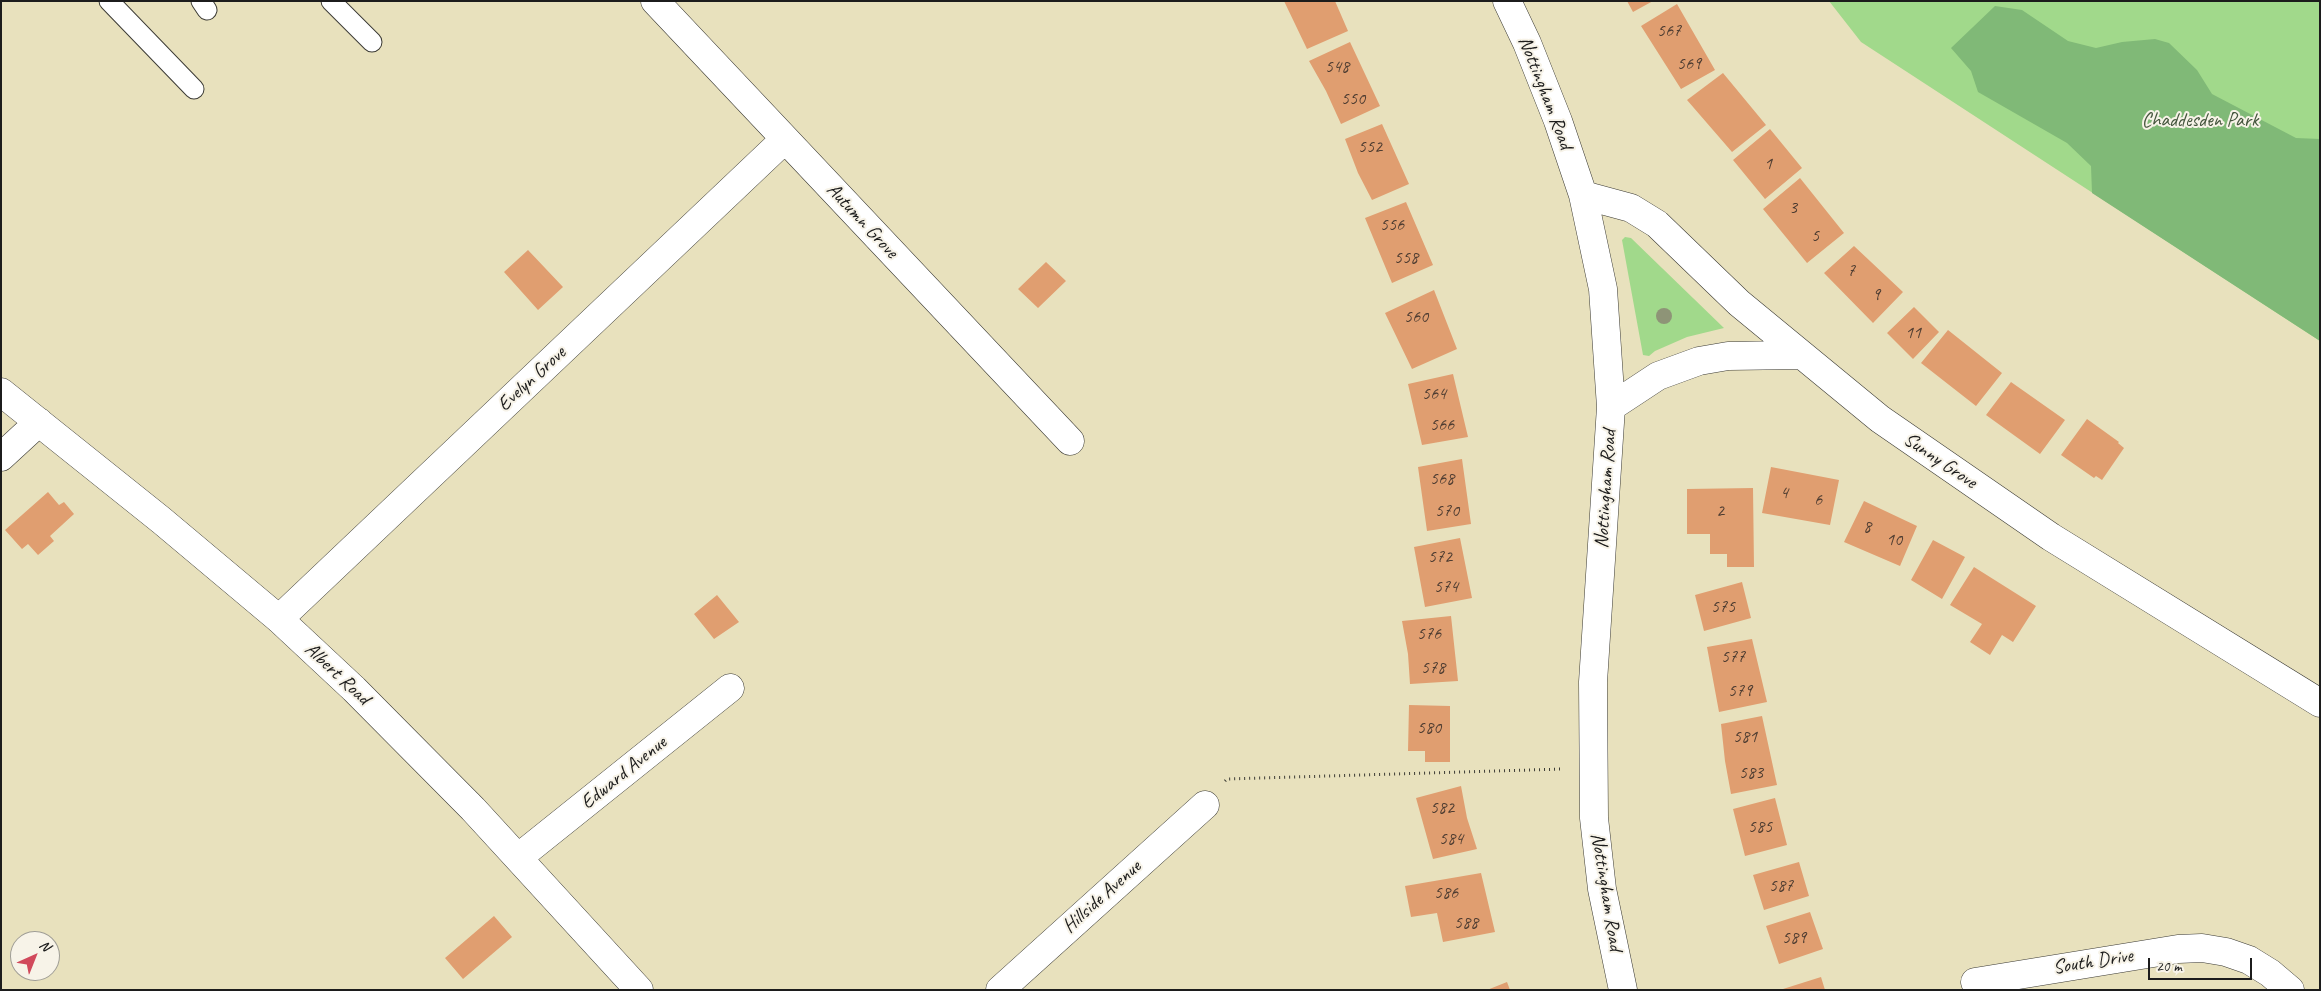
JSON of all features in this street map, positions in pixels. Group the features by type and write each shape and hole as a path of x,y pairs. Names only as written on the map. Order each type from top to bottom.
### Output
{"street":[{"name":"Autumn Grove","path":"655,1 784,140 1070,441"},
{"name":"Nottingham Road","path":"1507,1 1527,43 1558,121 1583,195 1602,289 1611,407 1594,674 1594,818 1602,889 1623,990"},
{"name":"Evelyn Grove","path":"279,619 784,140"},
{"name":"Sunny Grove","path":"1583,195 1631,208 1657,224 1739,303 1880,420 2051,537 2320,702"},
{"path":"1611,407 1658,376 1699,361 1728,356 1800,355"},
{"name":"Albert Road","path":"1,392 162,520 279,619 392,726 519,857 639,990"},
{"path":"1,456 39,422"},
{"name":"Edward Avenue","path":"519,857 730,688"},
{"name":"Hillside Avenue","path":"1000,990 1205,805"},
{"name":"South Drive","path":"1975,982 2178,949 2202,948 2226,952 2249,960 2270,973 2290,990"}],"lane":[{"path":"109,1 194,89"},
{"path":"331,1 372,42"}],"path":[{"path":"1205,805 1227,779 1594,768"}],"green space":[{"name":"Chaddesden Park","path":"1829,1 2320,1 2320,341 1861,42"},
{"name":"Chaddesden Park","path":"1995,6 2022,10 2068,41 2096,48 2122,42 2155,39 2169,43 2197,70 2212,94 2296,138 2320,139 2320,341 2092,193 2091,166 2067,143 1978,92 1971,71 1951,48"},
{"path":"1625,237 1631,238 1724,328 1687,337 1655,351 1649,356 1643,355 1622,240"}],"building":[{"path":"1284,1 1335,1 1348,31 1307,49"},
{"path":"1627,1 1653,1 1633,12"},
{"path":"1677,4 1715,70 1681,89 1641,26"},
{"path":"1350,42 1380,106 1341,124 1326,91 1309,61"},
{"path":"1723,73 1766,125 1732,152 1687,100"},
{"path":"1382,124 1409,184 1372,200 1358,173 1345,139"},
{"path":"1770,129 1802,168 1765,199 1733,160"},
{"path":"1800,178 1844,233 1807,263 1763,209"},
{"path":"1406,202 1433,265 1392,283 1365,218"},
{"path":"1854,246 1903,292 1873,323 1824,273"},
{"path":"528,250 563,287 538,310 504,272"},
{"path":"1046,262 1066,281 1038,308 1018,289"},
{"path":"1434,290 1457,349 1412,369 1385,313"},
{"path":"1914,307 1939,332 1913,359 1887,333"},
{"path":"1948,330 2002,373 1976,406 1921,363"},
{"path":"1453,374 1468,437 1422,445 1408,384"},
{"path":"2011,382 2065,420 2040,454 1986,415"},
{"path":"2087,419 2119,442 2124,448 2102,480 2096,476 2094,478 2061,455"},
{"path":"1462,459 1471,524 1427,531 1418,467"},
{"path":"1771,467 1839,480 1830,525 1762,513"},
{"path":"1753,488 1754,567 1727,567 1727,554 1710,554 1710,534 1687,534 1687,489"},
{"path":"48,492 59,505 64,502 74,514 50,536 54,541 38,555 28,544 22,549 5,530"},
{"path":"1864,501 1917,526 1900,566 1844,542"},
{"path":"1460,538 1472,598 1425,607 1414,547"},
{"path":"1933,540 1965,557 1942,599 1911,580"},
{"path":"1974,567 2036,606 2013,642 2002,635 1990,655 1970,642 1982,624 1950,605"},
{"path":"1742,582 1751,618 1704,631 1695,595"},
{"path":"717,595 739,622 714,639 694,614"},
{"path":"1451,616 1458,681 1410,684 1408,654 1402,621"},
{"path":"1752,639 1767,702 1719,712 1707,647"},
{"path":"1409,705 1450,706 1450,762 1425,762 1425,751 1408,751"},
{"path":"1762,716 1777,785 1731,794 1721,724"},
{"path":"1461,786 1467,818 1477,849 1433,859 1416,798"},
{"path":"1775,798 1787,845 1745,856 1733,809"},
{"path":"1799,862 1809,896 1764,910 1753,875"},
{"path":"1481,873 1495,932 1443,942 1437,913 1411,917 1405,886"},
{"path":"1810,912 1823,949 1779,964 1766,926"},
{"path":"494,916 512,937 463,979 445,958"},
{"path":"1821,977 1825,990 1783,990 1783,989"},
{"path":"1507,982 1510,990 1487,990"}]}
